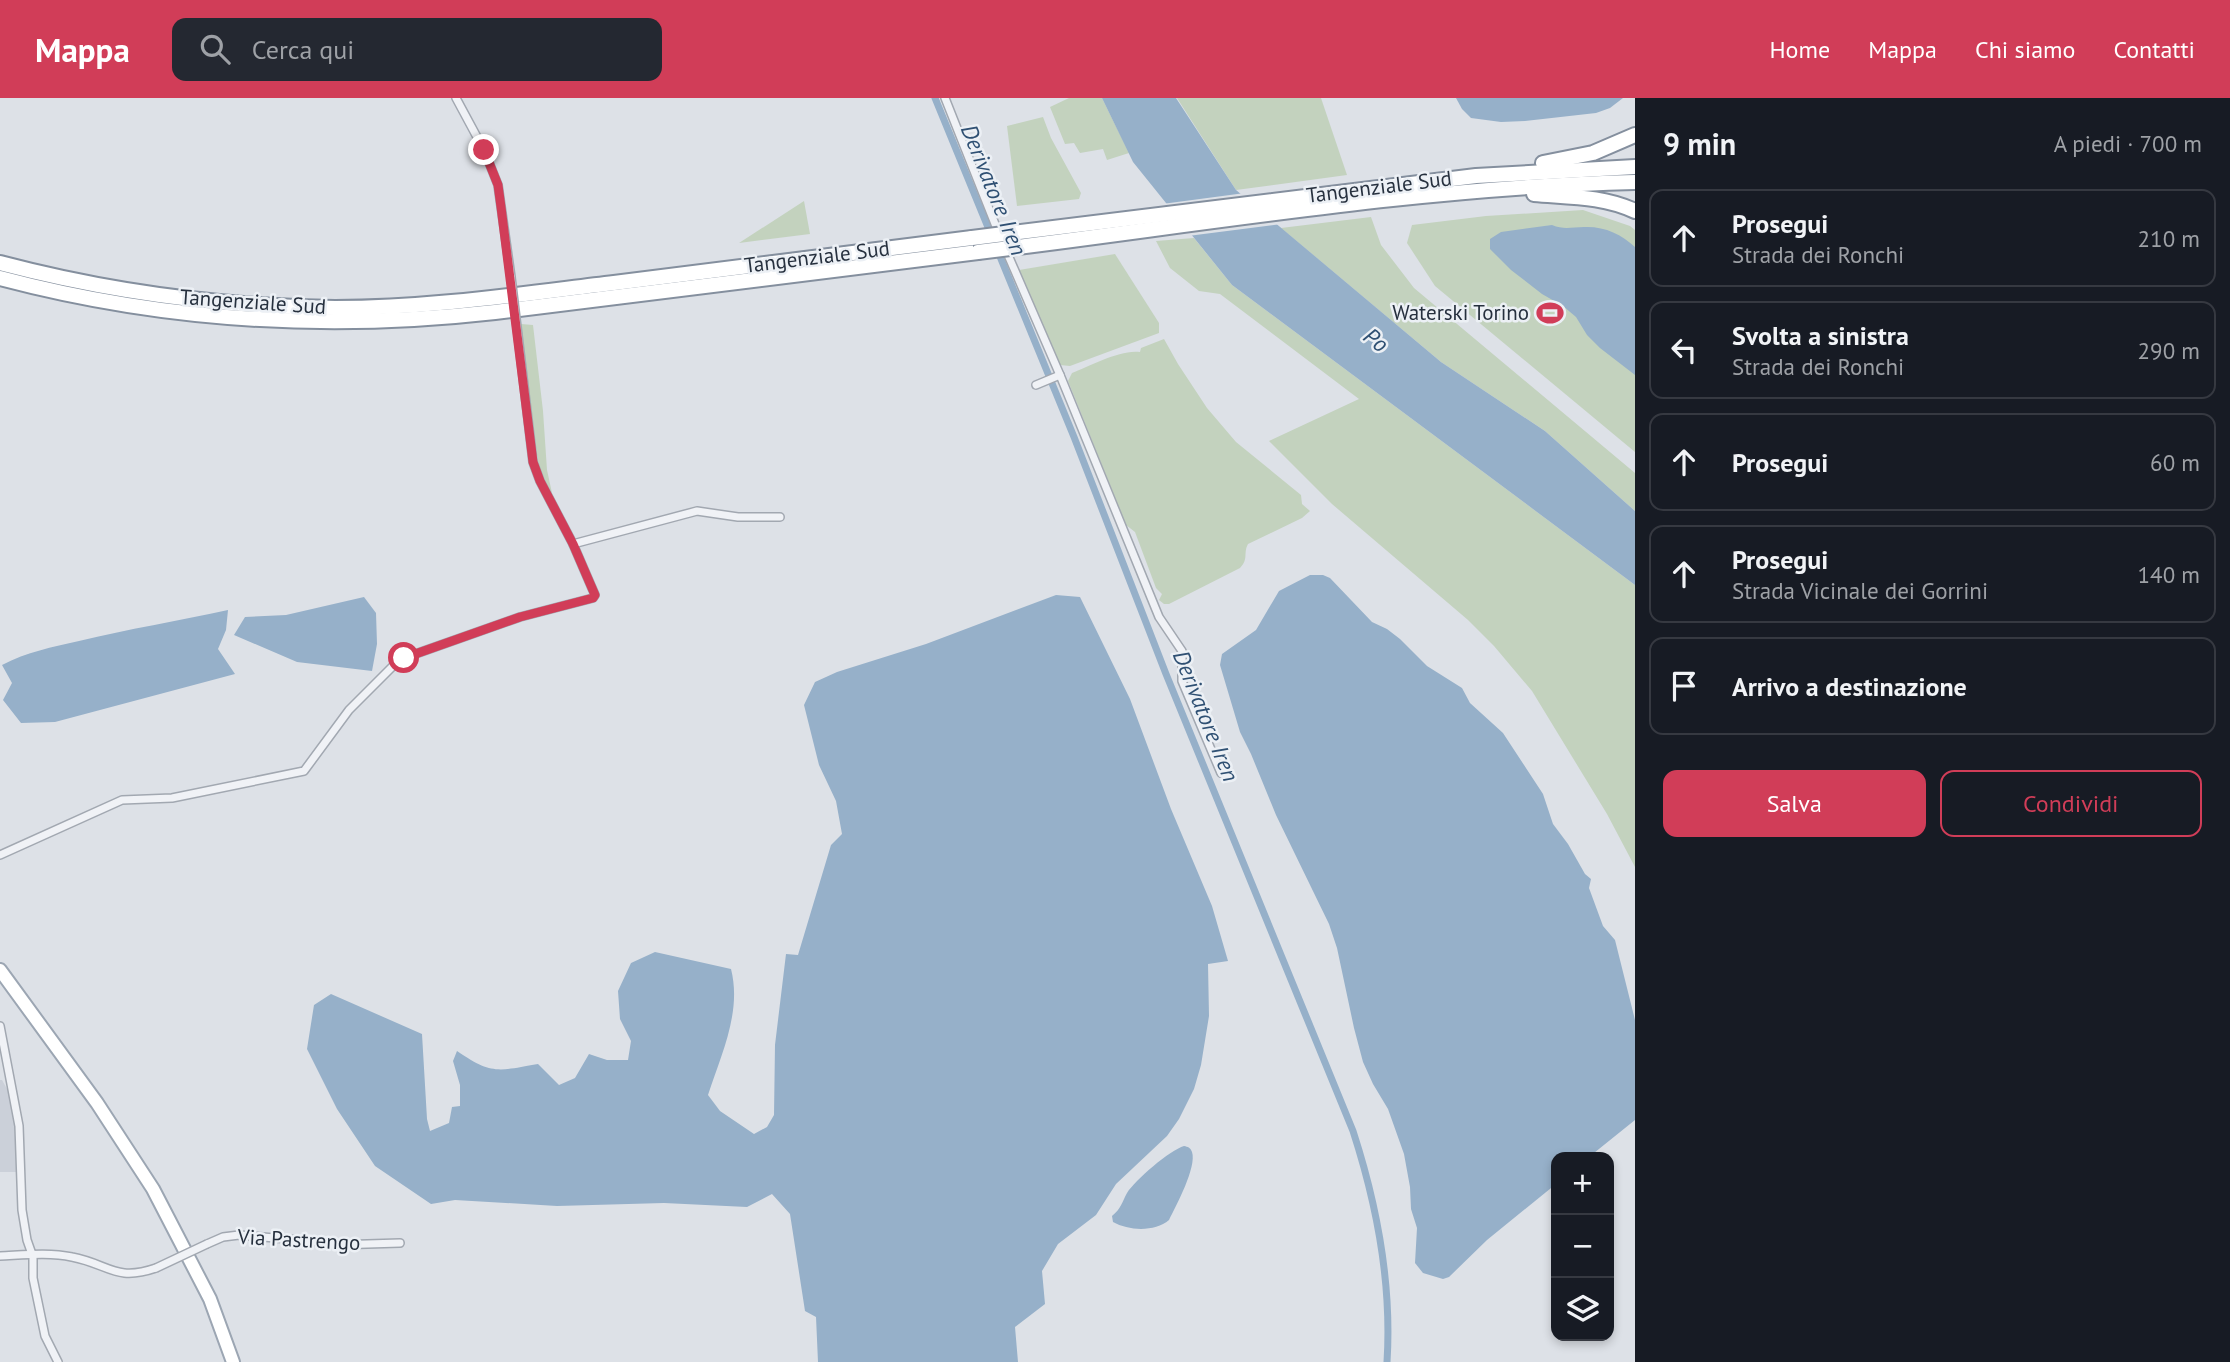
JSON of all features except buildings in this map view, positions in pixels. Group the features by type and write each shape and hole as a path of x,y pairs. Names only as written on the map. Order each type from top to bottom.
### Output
{"highway":[{"path":"1453,186 1500,167 1575,158 1635,135"},
{"name":"Tangenziale Sud","path":"1007,241 1086,223 1453,186 1529,172 1635,167"},
{"name":"Tangenziale Sud","path":"1453,186 1635,182"},
{"path":"1453,186 1596,198 1635,211"},
{"path":"1534,194 1635,191"},
{"name":"Tangenziale Sud","path":"0,278 79,297 166,311 260,320 376,321 447,318 975,245 1093,237 1381,194"},
{"name":"Tangenziale Sud","path":"0,263 86,284 200,300 292,307 384,307 502,297 975,245"}],"main road":[{"path":"0,970 96,1103 153,1189 210,1300 233,1362"}],"street":[{"path":"0,855 122,800 172,798 304,771 349,710 404,658 520,617 593,598 595,595 533,462 498,185 484,150 456,98"},
{"path":"945,98 1159,617 1182,651 1182,681 1221,773"},
{"path":"1036,384 1060,375"},
{"path":"573,544 697,511 738,517 780,517"},
{"path":"0,1026 19,1126 22,1210 33,1258 35,1288 45,1336 58,1362"},
{"name":"Via Pastrengo","path":"0,1256 71,1257 118,1273 137,1275 223,1237 239,1236 335,1245 400,1243"}],"shaded area":[{"path":"0,1080 11,1096 16,1121 18,1172 0,1172"}],"green space":[{"path":"1069,98 1102,98 1129,153 1107,160 1103,149 1080,153 1074,143 1065,144 1050,107"},
{"path":"1177,98 1321,98 1347,175 1236,190"},
{"path":"1043,117 1051,138 1081,193 1079,199 1017,206 1007,126"},
{"path":"804,201 810,234 739,243"},
{"name":"Waterski Torino","path":"1583,210 1635,230 1635,452 1435,286 1407,243 1412,225 1486,216"},
{"path":"1371,217 1381,245 1414,288 1635,473 1635,511 1545,431 1441,362 1281,228"},
{"path":"1194,238 1232,285 1635,585 1635,867 1607,814 1532,691 1494,646 1468,620 1332,504 1269,441 1359,399 1220,294 1199,291 1170,268 1156,241"},
{"path":"1115,254 1159,323 1159,333 1070,366 1060,365 1019,270"},
{"path":"521,324 533,325 547,470 552,493 540,474"},
{"path":"1164,339 1207,408 1236,442 1301,495 1302,504 1310,511 1302,518 1248,544 1240,568 1169,604 1159,600 1162,594 1156,588 1135,532 1126,525 1068,381 1072,373 1115,355 1140,352 1141,348"}],"water":[{"name":"Po","path":"1102,98 1176,98 1236,190 1441,362 1545,431 1635,511 1635,585 1232,285 1133,162"},
{"path":"1456,98 1623,98 1610,108 1596,113 1501,122 1471,118"},
{"path":"1552,225 1605,229 1635,247 1635,375 1600,348 1587,335 1576,317 1511,270 1490,249 1490,239 1501,232"},
{"path":"1310,575 1330,578 1372,622 1387,629 1427,666 1462,688 1470,703 1503,733 1543,794 1553,824 1591,879 1589,888 1603,926 1615,940 1635,1020 1635,1120 1595,1152 1551,1152 1551,1188 1487,1240 1449,1277 1443,1279 1423,1273 1415,1263 1417,1228 1411,1209 1404,1154 1388,1109 1363,1062 1337,948 1329,924 1276,815 1240,732 1220,665 1222,654 1256,630 1279,591"},
{"path":"1056,595 1080,597 1130,699 1171,809 1212,906 1228,961 1208,964 1209,1016 1201,1065 1194,1089 1179,1119 1167,1136 1116,1184 1096,1215 1058,1244 1042,1271 1045,1304 1015,1327 1018,1362 818,1362 816,1317 805,1311 790,1214 772,1194 747,1207 664,1203 557,1206 455,1200 431,1204 375,1166 337,1109 307,1049 314,1005 331,994 422,1034 430,1131 449,1123 452,1107 460,1106 460,1085 453,1061 457,1051 487,1068 504,1069 538,1064 559,1085 575,1078 589,1054 607,1060 628,1060 631,1041 620,1019 618,991 631,963 655,952 731,969 734,985 732,1017 708,1095 720,1111 754,1134 767,1127 774,1115 775,1045 786,954 798,955 831,845 842,834 836,801 819,765 804,705 815,682"},
{"path":"364,597 376,613 377,644 372,671 297,662 234,635 245,617 286,615"},
{"path":"228,610 226,630 218,649 235,674 55,722 21,723 3,700 12,683 2,665 21,657 97,637"},
{"path":"1184,1146 1192,1152 1192,1167 1169,1220 1157,1227 1142,1229 1113,1222 1112,1216 1137,1181 1162,1159"}],"pier":[{"path":"1245,193 1282,224 1188,236 1162,204"}],"waterway":[{"name":"Derivatore Iren","path":"935,98 1353,1131 1369,1187 1381,1245 1387,1303 1387,1362"}],"place":[{"name":"Waterski Torino","path":"1550,313"}],"route":[{"path":"404,658 520,617 593,598 595,595 533,462 498,185 484,150"}]}
